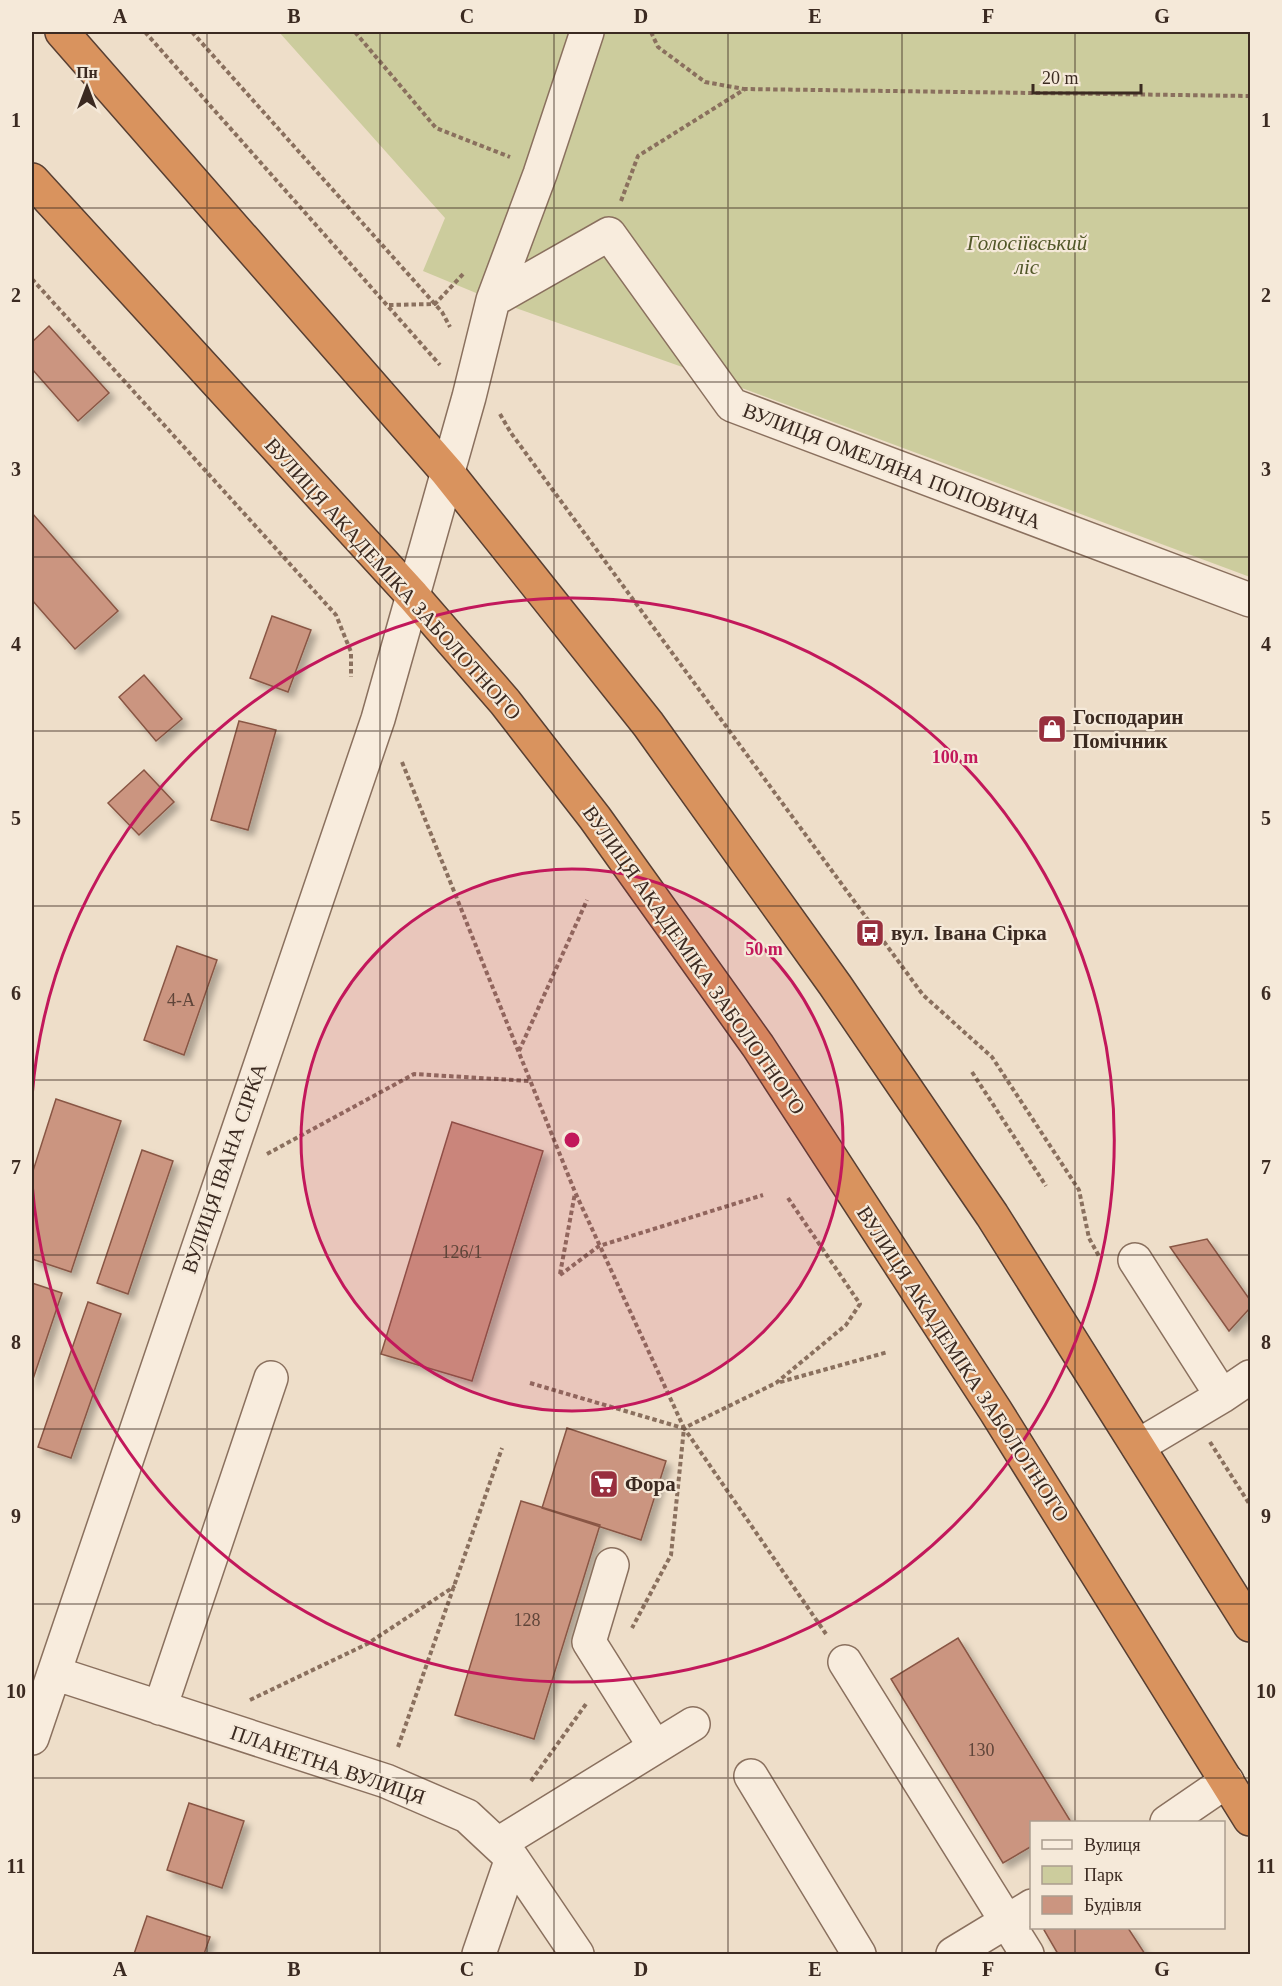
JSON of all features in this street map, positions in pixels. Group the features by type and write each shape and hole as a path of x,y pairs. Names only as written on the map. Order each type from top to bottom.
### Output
{"highway":[{"path":"62,32 447,472 648,724 835,985 992,1215 1251,1625"},
{"name":"ВУЛИЦЯ АКАДЕМІКА ЗАБОЛОТНОГО","path":"32,180 413,596 505,702 595,818 758,1046 995,1410 1251,1819"}],"street":[{"name":"ВУЛИЦЯ ІВАНА СІРКА","path":"32,1738 378,720 493,300 540,174 587,32"},
{"path":"493,300 609,234"},
{"name":"ВУЛИЦЯ ОМЕЛЯНА ПОПОВИЧА","path":"609,234 732,405 1251,600"},
{"path":"1121,1264 1222,1396"},
{"path":"1138,1446 1251,1377"},
{"path":"160,1708 271,1378"},
{"path":"612,1565 589,1642 655,1747"},
{"path":"845,1662 1019,1913 1027,1954"},
{"name":"ПЛАНЕТНА ВУЛИЦЯ","path":"54,1673 386,1781 467,1816 505,1851 577,1954"},
{"path":"478,1954 505,1851 655,1747 693,1724"},
{"path":"751,1776 859,1954"},
{"path":"1168,1821 1227,1781"},
{"path":"954,1954 1019,1913"}],"path":[{"path":"146,32 471,382 511,433 924,994 992,1057 1079,1190 1089,1238 1121,1264"},
{"path":"192,32 441,312 471,382"},
{"path":"354,32 436,128 522,162 540,174"},
{"path":"651,32 658,47 705,82 745,89 1251,96"},
{"path":"609,234 638,156 745,89"},
{"path":"32,279 336,615 345,631 351,652 350,681 378,720"},
{"path":"403,764 575,1192 684,1428 845,1662"},
{"path":"519,1051 587,900"},
{"path":"972,1072 1046,1186"},
{"path":"220,1180 414,1074 530,1082"},
{"path":"575,1192 560,1275 598,1246 763,1195"},
{"path":"776,1383 846,1324 860,1304 788,1198"},
{"path":"530,1383 684,1428 776,1383 888,1352"},
{"path":"1192,1414 1251,1505"},
{"path":"386,1781 456,1586 502,1448"},
{"path":"204,1722 367,1644 456,1586"}],"green space":[{"name":"Голосіївський ліс","path":"279,32 1250,32 1250,577 750,391 493,300 423,271 445,218"}],"building":[{"path":"49,326 109,393 78,421 32,369 32,342"},
{"path":"32,513 118,611 75,649 32,600"},
{"path":"272,616 311,630 288,692 250,678"},
{"path":"144,675 182,719 156,741 119,697"},
{"path":"239,721 276,730 248,830 211,820"},
{"path":"144,770 174,802 139,835 108,803"},
{"path":"177,946 217,960 184,1055 144,1040"},
{"path":"56,1099 121,1121 71,1272 32,1259 32,1174"},
{"path":"452,1122 543,1151 472,1381 381,1354"},
{"path":"142,1150 173,1161 128,1294 97,1283"},
{"path":"1207,1239 1250,1300 1250,1308 1229,1331 1170,1247"},
{"path":"32,1283 62,1293 32,1382"},
{"path":"88,1302 121,1314 71,1458 38,1447"},
{"name":"Фора","path":"567,1428 666,1461 641,1540 542,1508"},
{"path":"521,1501 600,1525 534,1739 455,1715"},
{"path":"958,1638 1070,1821 1030,1821 1030,1847 1003,1863 891,1679"},
{"path":"189,1803 244,1821 222,1888 167,1870"},
{"path":"147,1916 210,1937 204,1954 134,1954"},
{"path":"1129,1929 1145,1954 1058,1954 1044,1930"}],"place":[{"name":"Господарин Помічник","path":"1052,729"},
{"name":"вул. Івана Сірка","path":"870,933"},
{"name":"Фора","path":"604,1484"}]}
